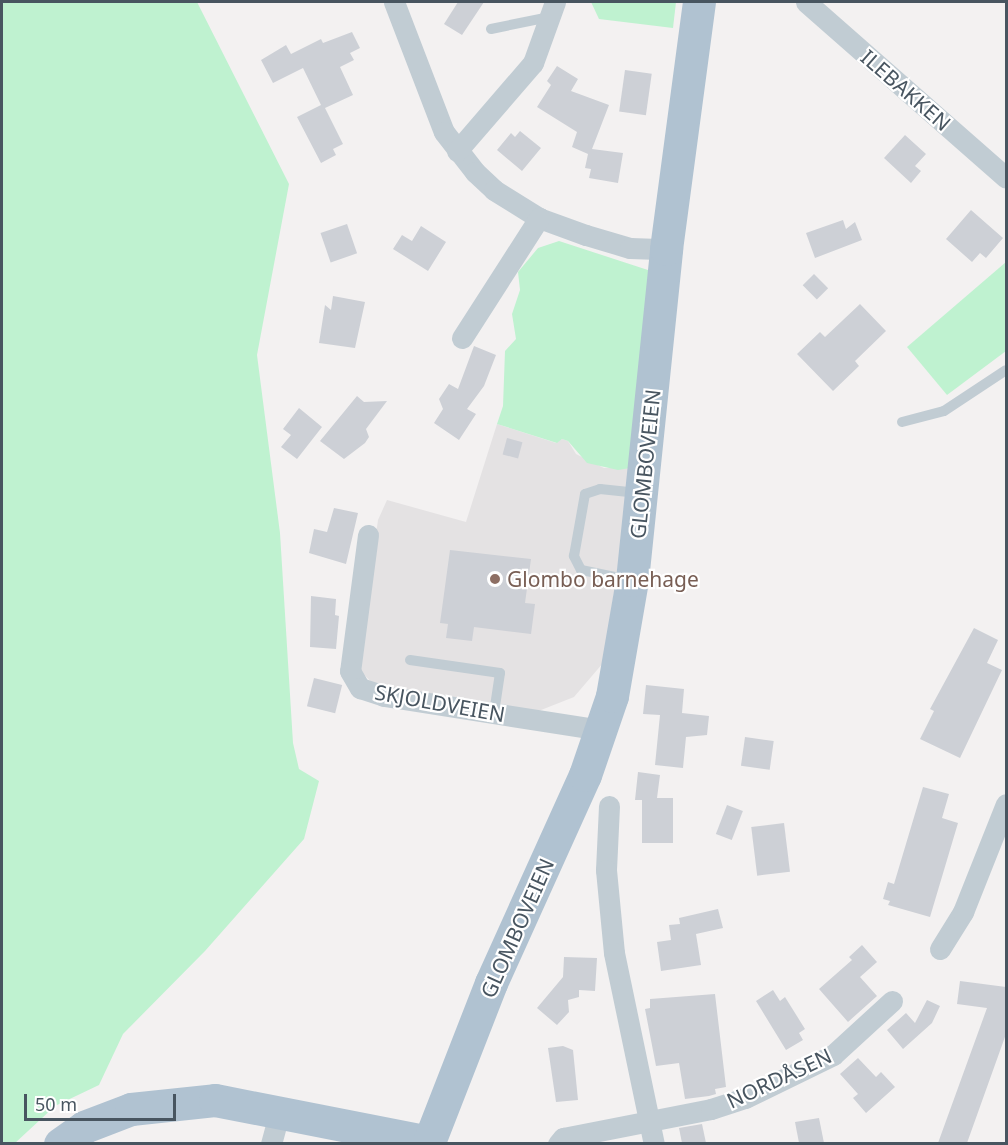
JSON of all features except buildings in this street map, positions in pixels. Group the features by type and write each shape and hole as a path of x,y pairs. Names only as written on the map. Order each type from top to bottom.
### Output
{"main road":[{"name":"GLOMBOVEIEN","path":"429,1142 491,983 602,730 632,580 643,494 666,249 699,2"},
{"path":"60,1143 84,1127 131,1109 175,1102 215,1100 429,1142"}],"street":[{"path":"394,2 432,107 457,151 494,190 540,218 630,248 666,249"},
{"name":"ILEBAKKEN","path":"806,2 1006,178"},
{"path":"457,151 533,63 552,9"},
{"path":"462,338 540,218"},
{"name":"SKJOLDVEIEN","path":"368,535 350,671 360,688 384,696 602,730"},
{"path":"940,949 963,912 1006,804"},
{"path":"609,806 606,870 614,953 627,1028 654,1143"},
{"name":"NORDÅSEN","path":"558,1143 574,1136 650,1122 745,1098 832,1055 892,1001"},
{"path":"271,1143 280,1111"}],"lane":[{"path":"491,29 552,9"},
{"path":"902,422 944,411 1006,370"},
{"path":"632,580 581,570 573,556 585,494 600,489 643,494"},
{"path":"410,660 501,673 494,713"}],"shaded area":[{"name":"Glombo barnehage","path":"497,424 556,443 562,439 568,441 576,454 604,468 630,468 632,477 603,663 574,697 536,712 373,684 357,667 378,520 387,500 466,522"}],"green space":[{"path":"2,2 197,2 289,184 257,355 280,533 293,743 299,769 319,781 304,839 205,951 123,1034 99,1085 55,1106 14,1144 2,1143"},
{"path":"591,2 676,2 673,28 599,19"},
{"path":"559,241 651,271 630,468 618,470 587,463 568,441 562,439 557,443 497,424 503,406 505,351 516,339 512,314 520,290 518,272 538,248"},
{"path":"1006,262 1006,351 947,395 907,347"}],"place":[{"name":"Glombo barnehage","path":"495,579"}]}
